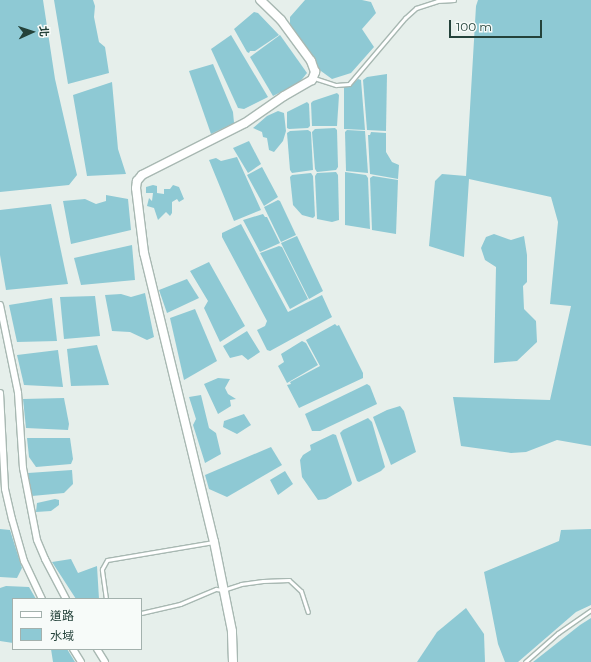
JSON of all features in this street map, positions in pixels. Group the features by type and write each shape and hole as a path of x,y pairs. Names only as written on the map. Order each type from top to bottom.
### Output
{"street":[{"path":"233,662 232,631 214,542 144,253 138,216 137,181 142,175 150,170 245,123 284,96 308,83 313,77 315,72 311,61 281,20 260,0"},
{"path":"0,305 18,393 23,468 36,532 45,559 65,598"},
{"path":"0,393 6,488 12,519 24,561 42,598"},
{"path":"74,650 81,662"},
{"path":"98,650 105,662"}],"lane":[{"path":"313,77 336,85 349,84 416,8 437,1 454,0"},
{"path":"106,598 102,570 107,560 214,542"},
{"path":"142,613 180,604 216,589 223,590 241,584 263,581 289,580 301,591 308,612"},
{"path":"525,662 558,633 591,610"}],"water":[{"path":"0,0 43,0 55,79 77,175 69,185 0,192"},
{"path":"54,0 93,0 95,6 94,17 99,42 105,47 109,73 68,84"},
{"path":"305,0 362,0 371,2 376,13 362,29 374,47 351,73 332,79 314,66 290,24 290,17"},
{"path":"478,0 591,0 591,446 557,440 526,452 511,453 461,446 453,397 550,400 571,306 550,304 558,222 551,197 469,179 464,257 429,246 435,181 442,174 466,176 476,6"},
{"path":"254,12 258,13 279,35 255,51 250,51 249,53 234,29"},
{"path":"231,35 268,97 244,109 238,108 211,49"},
{"path":"280,35 307,73 299,83 273,96 250,57"},
{"path":"213,64 233,112 234,123 211,134 189,71"},
{"path":"387,74 386,131 367,130 363,80 367,77"},
{"path":"358,79 361,80 365,130 344,129 344,87 353,82 354,83"},
{"path":"112,82 118,149 126,174 87,176 73,95"},
{"path":"337,93 339,95 337,126 312,126 311,103"},
{"path":"307,102 309,104 310,126 308,128 287,128 287,112"},
{"path":"278,111 284,113 286,131 283,141 274,152 269,150 267,138 263,137 262,132 253,128 267,116"},
{"path":"335,128 337,130 338,167 336,170 317,172 315,169 312,132 315,129"},
{"path":"308,130 311,132 313,170 292,173 290,170 287,133 290,131"},
{"path":"347,130 365,131 368,173 346,171 345,132"},
{"path":"371,132 386,133 386,152 392,162 399,165 398,179 370,174 368,135 370,135"},
{"path":"249,141 261,164 248,173 233,148"},
{"path":"237,157 261,210 234,221 209,160 216,158 221,161"},
{"path":"262,167 278,197 264,206 247,175"},
{"path":"336,172 338,175 339,220 332,222 317,219 315,176 317,173"},
{"path":"345,172 366,175 368,178 370,229 345,225"},
{"path":"311,173 313,176 315,216 313,218 302,215 293,205 290,177 292,175"},
{"path":"373,176 398,180 396,234 372,230 370,178"},
{"path":"153,185 157,186 157,193 164,194 164,189 170,189 173,185 179,187 184,199 179,202 177,199 172,202 172,213 170,216 166,212 158,220 154,208 147,206 149,198 152,201 153,193 146,193 146,187"},
{"path":"106,195 128,199 131,230 71,244 63,201 85,199 96,204 106,201"},
{"path":"278,200 280,201 296,235 281,242 264,207"},
{"path":"51,204 68,284 6,290 0,255 0,210"},
{"path":"263,214 267,217 280,243 260,252 243,220"},
{"path":"241,224 288,312 322,295 332,317 270,351 267,350 257,330 265,326 267,321 222,237 222,233"},
{"path":"494,234 511,240 524,236 527,255 527,282 523,286 524,309 536,321 537,342 517,361 494,363 496,267 485,260 481,248 486,237"},
{"path":"297,236 323,291 309,299 281,243"},
{"path":"132,245 135,280 81,285 74,258"},
{"path":"279,246 282,247 308,299 290,309 260,253"},
{"path":"209,262 245,326 220,342 204,308 208,301 190,271"},
{"path":"187,279 199,298 167,313 159,290"},
{"path":"145,293 154,337 147,340 130,332 112,331 105,295 121,294 131,297"},
{"path":"95,296 100,336 64,339 60,297"},
{"path":"52,298 57,341 17,342 9,305"},
{"path":"195,309 217,361 184,380 170,318"},
{"path":"335,324 337,326 339,325 363,373 363,378 299,408 287,385 320,366 306,340"},
{"path":"247,331 260,352 248,360 242,355 230,358 223,346"},
{"path":"302,341 306,343 318,365 287,383 278,366 284,362 281,354"},
{"path":"97,345 109,385 71,386 67,349"},
{"path":"58,350 63,387 24,385 17,355"},
{"path":"218,378 230,379 225,388 228,394 236,399 230,400 231,406 218,414 204,384"},
{"path":"367,384 370,386 377,404 320,431 312,431 305,414"},
{"path":"201,395 209,428 216,433 221,454 205,463 193,425 196,419 189,397"},
{"path":"64,398 69,424 68,430 26,428 23,399"},
{"path":"400,406 404,411 416,452 391,465 373,417 387,410"},
{"path":"244,414 251,425 237,434 223,427 224,421"},
{"path":"368,418 372,422 385,467 381,471 359,482 357,481 340,433 343,430"},
{"path":"333,434 336,435 352,483 326,499 318,500 302,477 300,460 303,455 311,450 310,445"},
{"path":"27,438 70,438 73,459 71,464 36,467 29,457"},
{"path":"271,447 282,465 227,497 209,489 205,475"},
{"path":"72,470 73,484 64,493 32,496 28,473"},
{"path":"285,471 293,484 278,495 270,480"},
{"path":"55,499 59,500 59,505 51,511 36,512 37,503"},
{"path":"0,529 10,530 22,568 17,578 0,577"},
{"path":"591,529 591,605 576,612 518,662 505,662 498,644 484,572 559,541 561,530"},
{"path":"71,559 78,573 97,566 99,598 75,598 52,562"},
{"path":"6,586 29,587 35,598 12,598 12,643 0,641 0,588"},
{"path":"466,608 484,634 485,662 417,662 437,632"},
{"path":"591,618 591,662 533,662 580,625"},
{"path":"51,650 68,650 75,662 53,662"}]}
